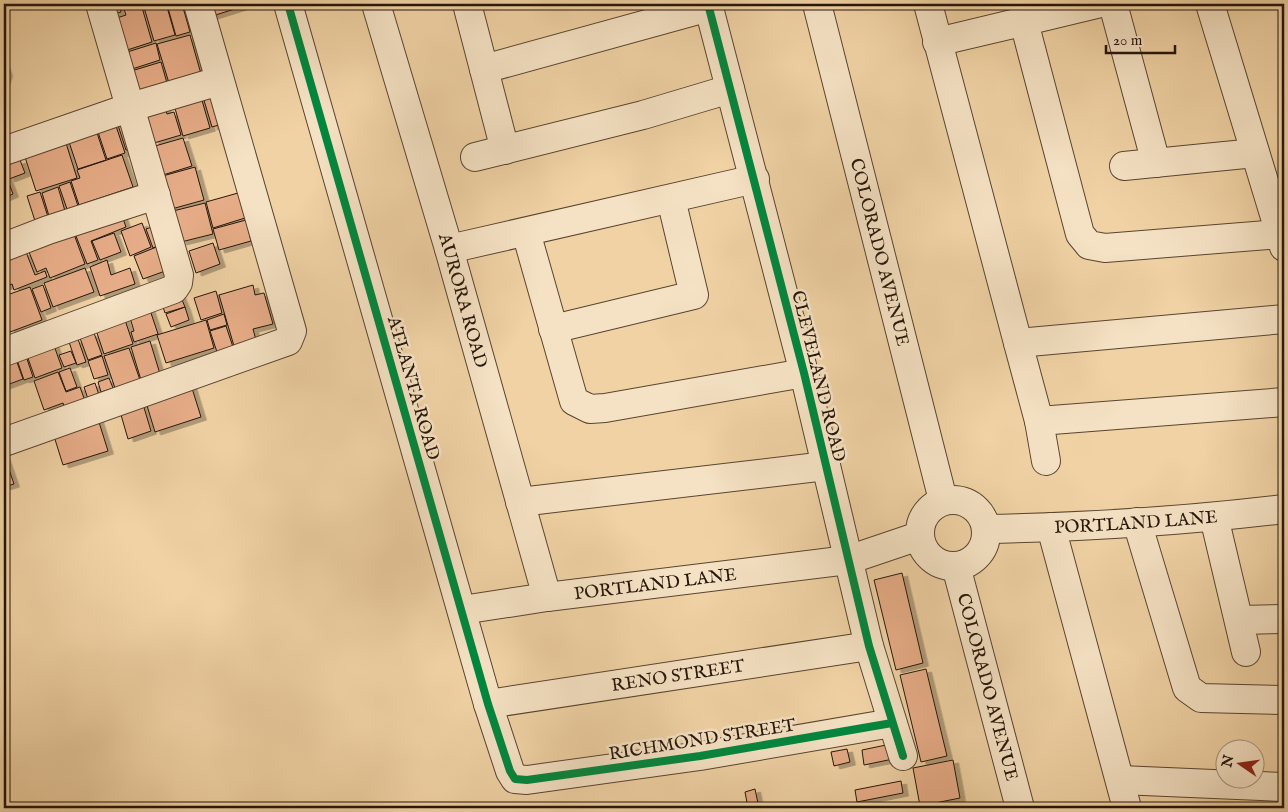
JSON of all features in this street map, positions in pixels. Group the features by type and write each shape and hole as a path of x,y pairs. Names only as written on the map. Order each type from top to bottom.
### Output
{"street":[{"path":"4,352 174,289 178,283 179,275 100,4"},
{"path":"4,442 288,341 291,337 292,331 198,4"},
{"name":"ATLANTA ROAD","path":"288,4 488,704 510,771 515,779"},
{"name":"AURORA ROAD","path":"376,4 449,249 547,597"},
{"path":"467,4 505,150"},
{"name":"COLORADO AVENUE","path":"817,4 943,500"},
{"path":"928,4 1039,421 1046,462"},
{"path":"937,42 1097,4"},
{"path":"1113,4 1156,163"},
{"path":"1024,22 1080,234 1089,245 1105,248 1282,241 1210,4"},
{"path":"484,69 709,5"},
{"name":"CLEVELAND ROAD","path":"709,5 804,373 869,646 903,756"},
{"path":"4,151 131,107 219,82"},
{"path":"475,157 643,115 730,89"},
{"path":"1124,166 1255,153"},
{"path":"449,249 755,179"},
{"path":"4,246 156,195"},
{"path":"553,329 694,295 671,199"},
{"path":"526,232 574,401 590,409 605,408 804,373"},
{"path":"1018,343 1284,319"},
{"path":"1039,421 1284,402"},
{"path":"520,502 826,466"},
{"path":"943,500 962,500 978,511 986,529 983,546 973,560 956,566 939,563 926,553 919,536 925,514 943,500"},
{"name":"PORTLAND LANE","path":"986,529 1214,517 1284,509"},
{"path":"1214,517 1246,652"},
{"path":"1137,522 1187,688 1201,698 1284,700"},
{"path":"1051,527 1127,808"},
{"name":"PORTLAND LANE","path":"462,610 547,597 848,560 919,536"},
{"name":"COLORADO AVENUE","path":"956,566 1020,808"},
{"path":"1239,620 1284,619"},
{"name":"RENO STREET","path":"488,704 869,646"},
{"name":"RICHMOND STREET","path":"515,779 527,780 700,756 892,723"},
{"path":"1120,780 1284,786"}],"building":[{"path":"103,4 119,4 121,12 106,16"},
{"path":"122,4 141,4 123,9"},
{"path":"141,4 152,42 121,52 111,20 126,15 124,9"},
{"path":"143,4 177,4 167,7 175,35 154,41"},
{"path":"182,4 190,32 176,36 168,8"},
{"path":"202,4 240,4 241,7 206,18"},
{"path":"190,35 201,74 169,83 157,44"},
{"path":"156,43 160,60 129,70 124,53"},
{"path":"161,62 167,83 134,93 128,72"},
{"path":"4,64 7,73 4,83"},
{"path":"213,94 222,124 212,127 203,97"},
{"path":"201,97 210,128 183,136 174,105"},
{"path":"165,108 167,114 174,112 181,135 154,143 146,114"},
{"path":"128,122 136,146 126,150 118,125"},
{"path":"115,123 125,153 107,159 97,129"},
{"path":"95,127 106,160 78,169 67,136"},
{"path":"183,138 192,166 163,175 155,146"},
{"path":"65,140 77,178 36,191 24,154"},
{"path":"122,155 133,187 79,205 71,181 80,178 77,170"},
{"path":"20,160 25,173 9,179 4,166"},
{"path":"195,167 204,200 168,210 159,177"},
{"path":"4,170 13,194 4,198"},
{"path":"70,182 78,206 67,209 59,186"},
{"path":"58,187 65,211 49,216 42,193"},
{"path":"40,192 49,220 36,224 27,196"},
{"path":"238,193 245,218 213,228 206,202"},
{"path":"205,203 213,234 181,242 173,211"},
{"path":"121,213 126,227 91,241 98,260 87,264 74,231"},
{"path":"246,220 251,241 219,250 213,229"},
{"path":"142,223 151,247 130,256 121,231"},
{"path":"152,227 159,245 153,248 146,229"},
{"path":"72,229 85,264 50,278 46,268 37,272 27,247"},
{"path":"114,233 121,252 100,260 92,241"},
{"path":"213,243 220,264 196,273 189,251"},
{"path":"159,246 168,270 143,279 134,256"},
{"path":"26,252 35,275 45,271 47,277 14,290 12,284 4,287 4,257"},
{"path":"107,260 111,275 130,268 135,284 100,296 90,267"},
{"path":"85,268 94,292 53,307 44,283"},
{"path":"43,285 51,308 41,312 32,289"},
{"path":"253,285 255,295 264,293 273,324 253,329 256,340 234,346 219,295"},
{"path":"30,287 42,320 10,332 4,314 4,296"},
{"path":"216,291 222,313 201,320 194,298"},
{"path":"180,295 185,307 165,313 161,301"},
{"path":"148,304 158,334 134,342 131,332 134,331 128,311"},
{"path":"185,307 189,320 171,327 166,314"},
{"path":"123,314 133,344 104,354 94,324"},
{"path":"224,314 227,325 210,330 207,320"},
{"path":"206,320 214,348 166,363 157,335"},
{"path":"226,326 233,347 217,352 210,331"},
{"path":"94,333 102,355 88,360 80,338"},
{"path":"78,339 86,362 77,365 69,342"},
{"path":"52,340 62,368 35,378 25,350"},
{"path":"150,341 160,374 141,380 131,347"},
{"path":"129,348 140,380 115,388 104,356"},
{"path":"24,350 33,377 24,380 15,354"},
{"path":"71,351 76,363 64,367 59,355"},
{"path":"14,354 23,379 4,386 4,358"},
{"path":"102,356 108,375 94,379 88,361"},
{"path":"70,368 77,387 66,391 59,372"},
{"path":"58,372 66,392 80,387 85,401 65,408 63,403 44,410 34,381"},
{"path":"109,378 113,388 101,392 98,382"},
{"path":"95,383 99,395 88,399 84,387"},
{"path":"191,385 201,417 155,432 145,399"},
{"path":"142,401 151,431 128,439 119,408"},
{"path":"98,419 108,451 63,465 53,433"},
{"path":"4,455 14,484 4,487"},
{"path":"902,573 923,663 896,670 874,580"},
{"path":"926,669 947,756 921,762 900,675"},
{"path":"891,744 893,759 864,765 862,750"},
{"path":"847,749 850,762 834,766 831,752"},
{"path":"953,760 960,798 920,806 913,768"},
{"path":"901,781 903,793 857,802 855,790"},
{"path":"755,789 759,808 748,808 745,792"}],"cycle path":[{"path":"288,4 488,704 510,771 515,779 527,780 700,756 892,723"},
{"path":"708,4 804,373 869,646 903,756"}]}
